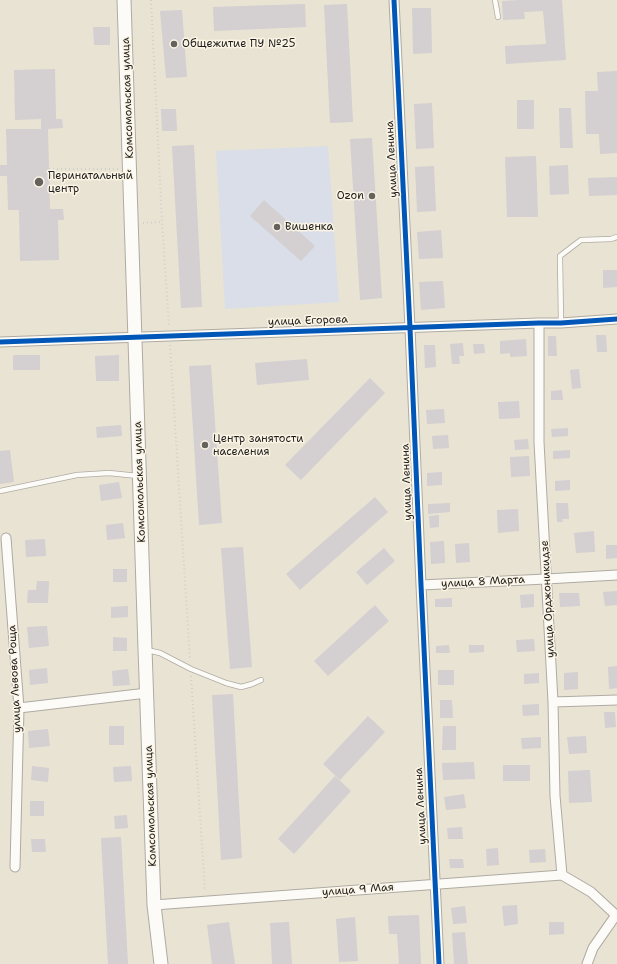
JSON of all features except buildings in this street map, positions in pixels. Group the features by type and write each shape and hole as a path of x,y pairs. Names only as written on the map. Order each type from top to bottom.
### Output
{"main road":[{"name":"Комсомольская улица","path":"124,0 154,905 161,964"}],"street":[{"name":"улица Ленина","path":"394,0 434,884 439,964"},
{"name":"улица Егорова","path":"0,342 135,336 562,323 617,319"},
{"name":"улица Орджоникидзе","path":"539,323 539,442 553,702 555,796 562,875"},
{"name":"улица Львова Роща","path":"6,538 19,708 15,867"},
{"name":"улица 8 Марта","path":"421,585 617,574"},
{"path":"19,708 147,693"},
{"path":"553,702 617,700"},
{"path":"562,875 591,892 616,915 593,948 587,964"},
{"name":"улица 9 Мая","path":"154,905 562,875"}],"lane":[{"path":"495,0 498,17"},
{"path":"562,323 560,256 581,240 611,239 617,236"},
{"path":"0,491 77,475 109,473 140,476"},
{"path":"145,649 160,653 191,669 226,683 241,687 261,680"}],"path":[{"path":"151,0 162,222 205,901"},
{"path":"49,169 119,169"},
{"path":"142,223 162,222"}],"shaded area":[{"name":"Вишенка","path":"328,146 339,302 225,309 216,151"}],"cycle path":[{"path":"394,0 439,964"},
{"path":"0,342 561,323 617,319"}],"place":[{"name":"Общежитие ПУ №25","path":"174,44"},
{"name":"Перинатальный центр","path":"39,182"},
{"name":"Ozon","path":"372,196"},
{"name":"Вишенка","path":"277,227"},
{"name":"Центр занятости населения","path":"205,445"}]}
